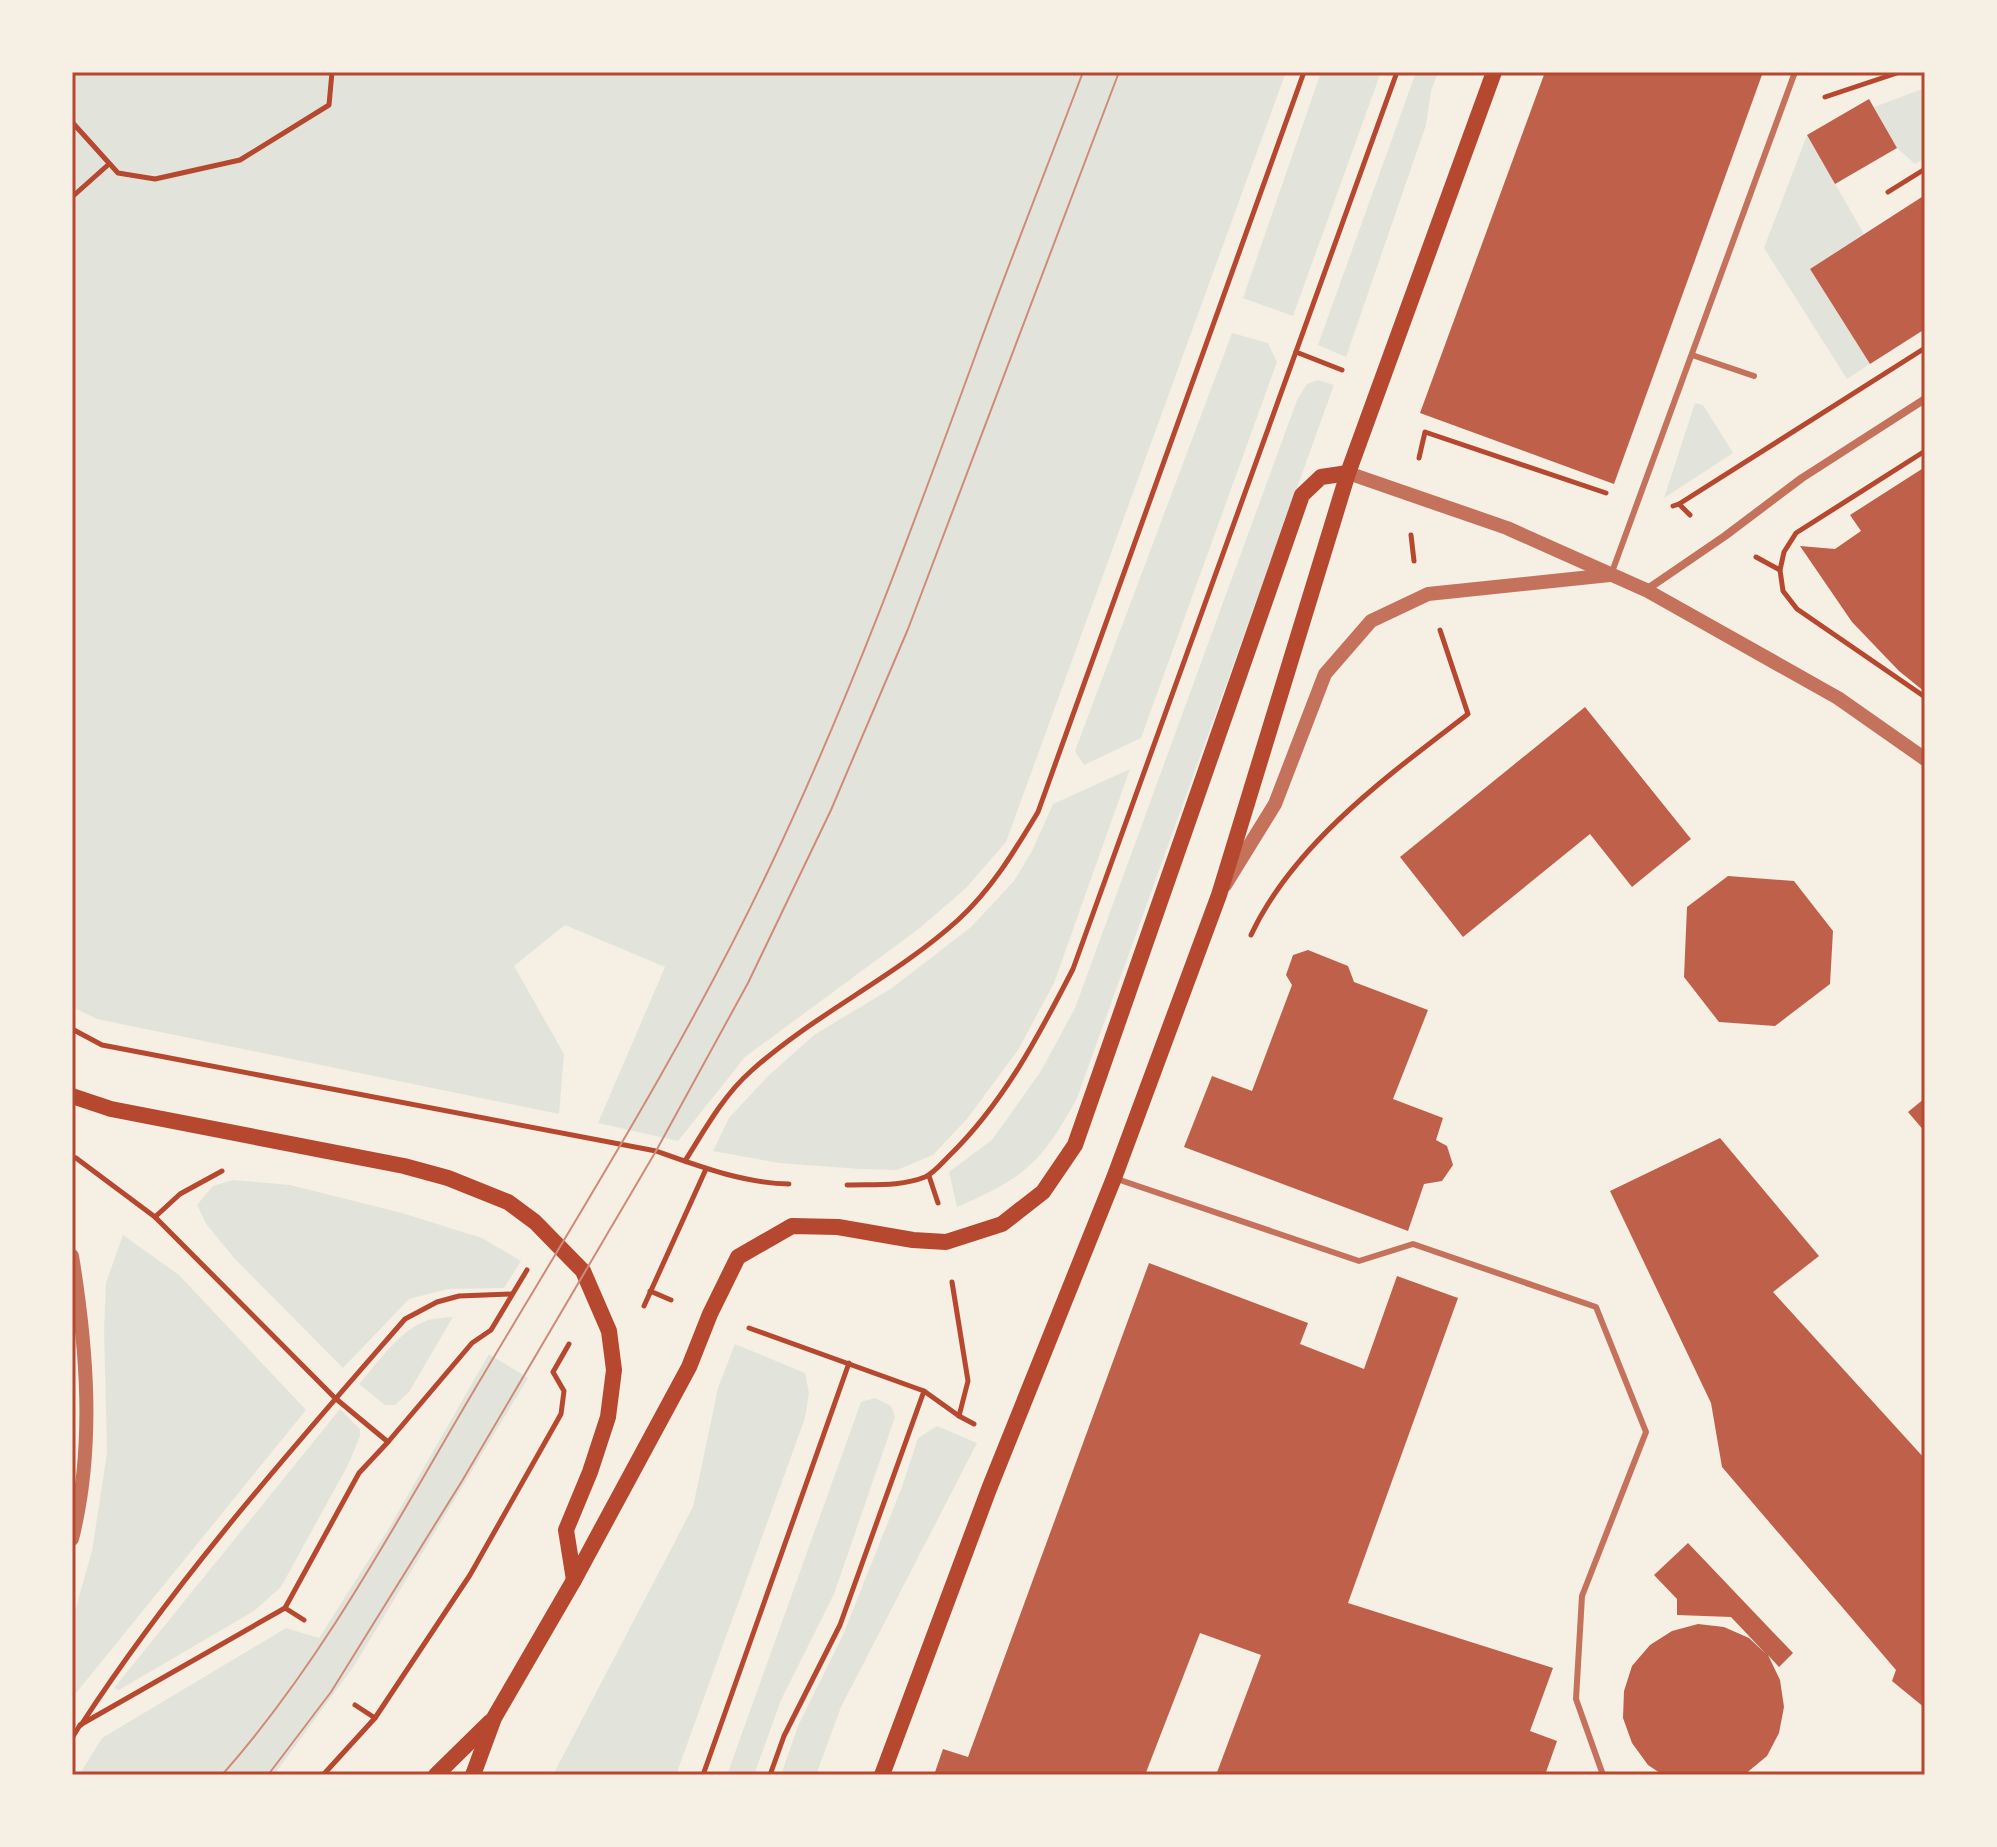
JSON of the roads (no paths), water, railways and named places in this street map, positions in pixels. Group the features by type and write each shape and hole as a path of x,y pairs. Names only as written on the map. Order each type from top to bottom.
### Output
{"main road":[{"path":"882,1775 1009,1441 1114,1178 1219,895 1348,473 1494,72"},
{"path":"473,1775 494,1718 574,1580 689,1367 738,1257 792,1226 838,1227 913,1240 946,1242 1002,1224 1043,1192 1075,1145 1302,495 1321,477 1348,473"},
{"path":"72,1096 111,1109 404,1166 448,1178 508,1202 535,1222 583,1271 609,1331 614,1370 608,1417 566,1530 574,1580"},
{"path":"436,1775 494,1718"}],"street":[{"path":"1646,590 1802,478 1925,399"},
{"path":"1348,473 1507,528 1646,590 1838,698 1925,759"},
{"path":"1219,895 1275,804 1325,674 1371,621 1428,594 1611,575"},
{"path":"72,1256 84,1353 86,1411 77,1518 72,1539"}],"lane":[{"path":"1611,575 1795,72"},
{"path":"1692,355 1754,376"},
{"path":"1114,1178 1359,1261 1413,1244 1596,1307 1646,1432 1582,1596 1576,1699 1603,1775"}],"tram line":[{"path":"222,1775 296,1681 362,1580 633,1124 737,934 798,806 853,677 1083,72"},
{"path":"268,1775 331,1692 462,1481 656,1151 748,983 831,810 908,629 1119,72"}]}
